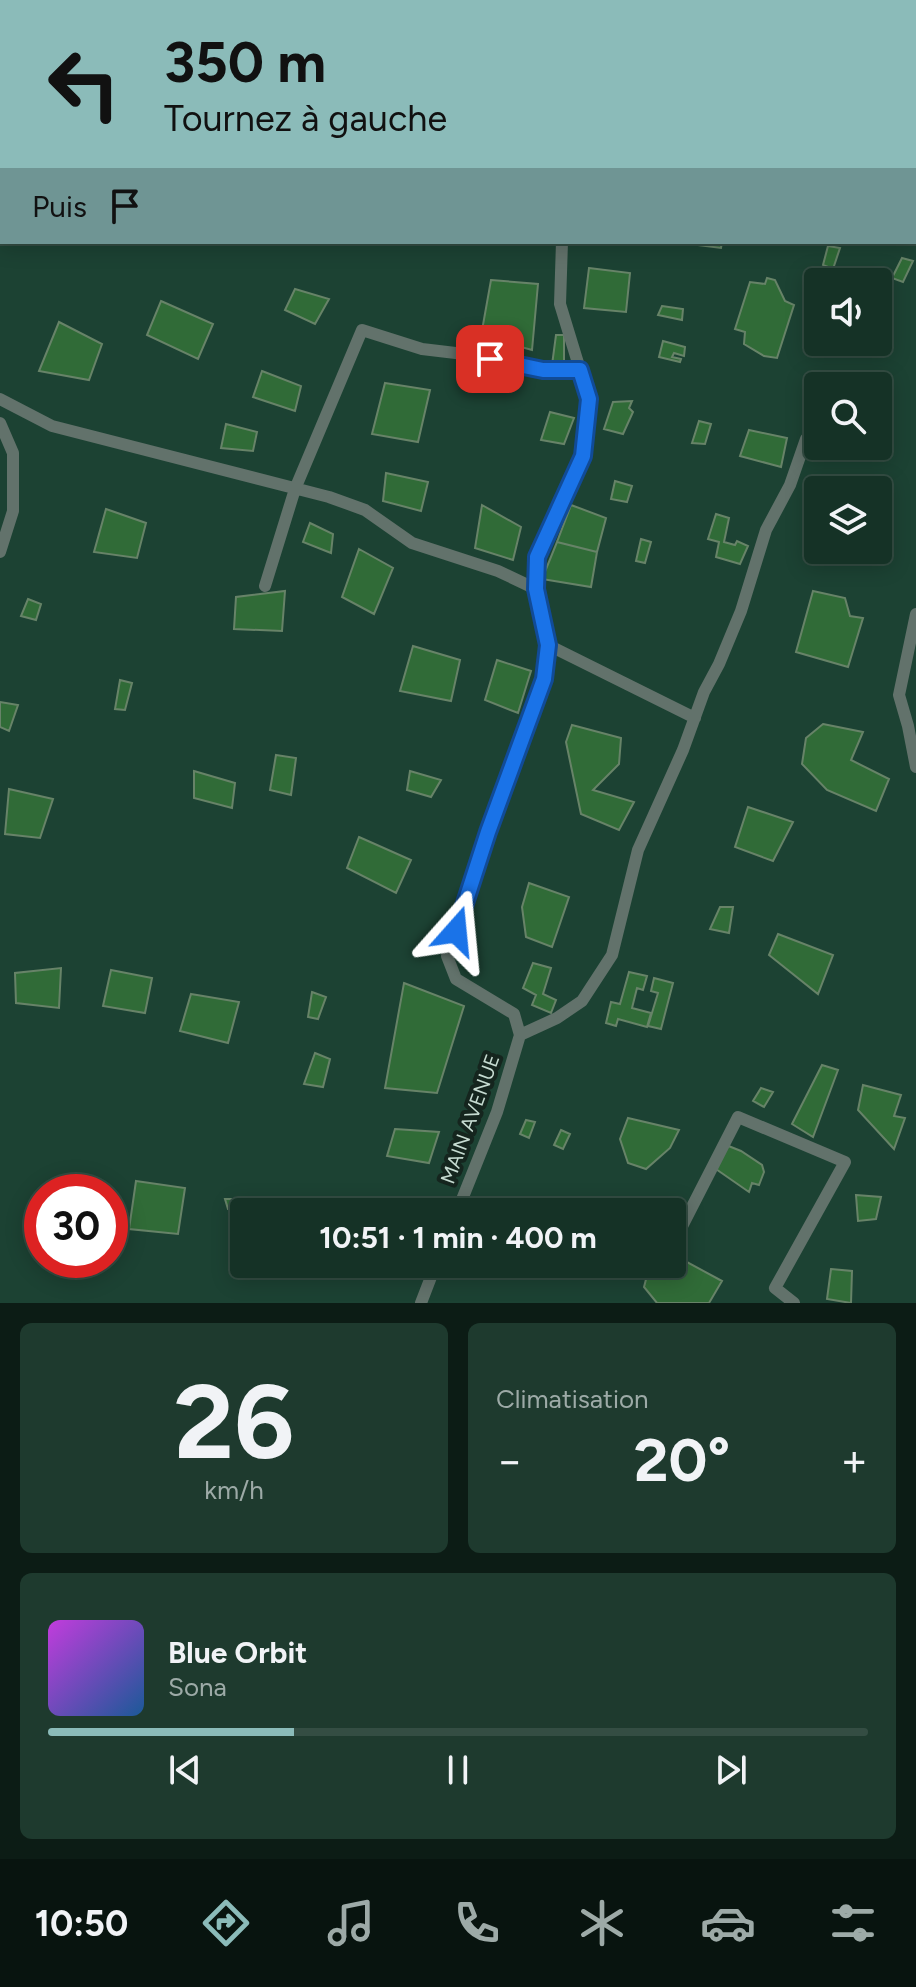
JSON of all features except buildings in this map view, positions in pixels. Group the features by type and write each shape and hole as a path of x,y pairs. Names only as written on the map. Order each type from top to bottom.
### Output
{"street":[{"name":"MAIN AVENUE","path":"463,1198 497,1112 520,1035 514,1014 456,979 447,956 544,679 548,645 536,589 537,557 583,456 589,399 560,304 562,244"},
{"path":"265,586 295,489 362,330 422,349 543,370 580,370"},
{"path":"0,399 52,426 329,497 365,510 412,543 498,571 536,589"},
{"path":"0,423 13,453 13,511 0,552"},
{"path":"520,1035 557,1018 582,1001 612,955 638,850 741,611 766,530 790,485 804,445"},
{"path":"916,614 899,695 916,767"},
{"path":"548,645 695,718"},
{"path":"686,1219 738,1117 845,1162 775,1288 793,1303"},
{"path":"421,1303 431,1278"}],"route":[{"path":"456,931 488,832 544,679 548,645 536,589 537,557 583,456 589,399 580,370 543,370 490,359"}]}
